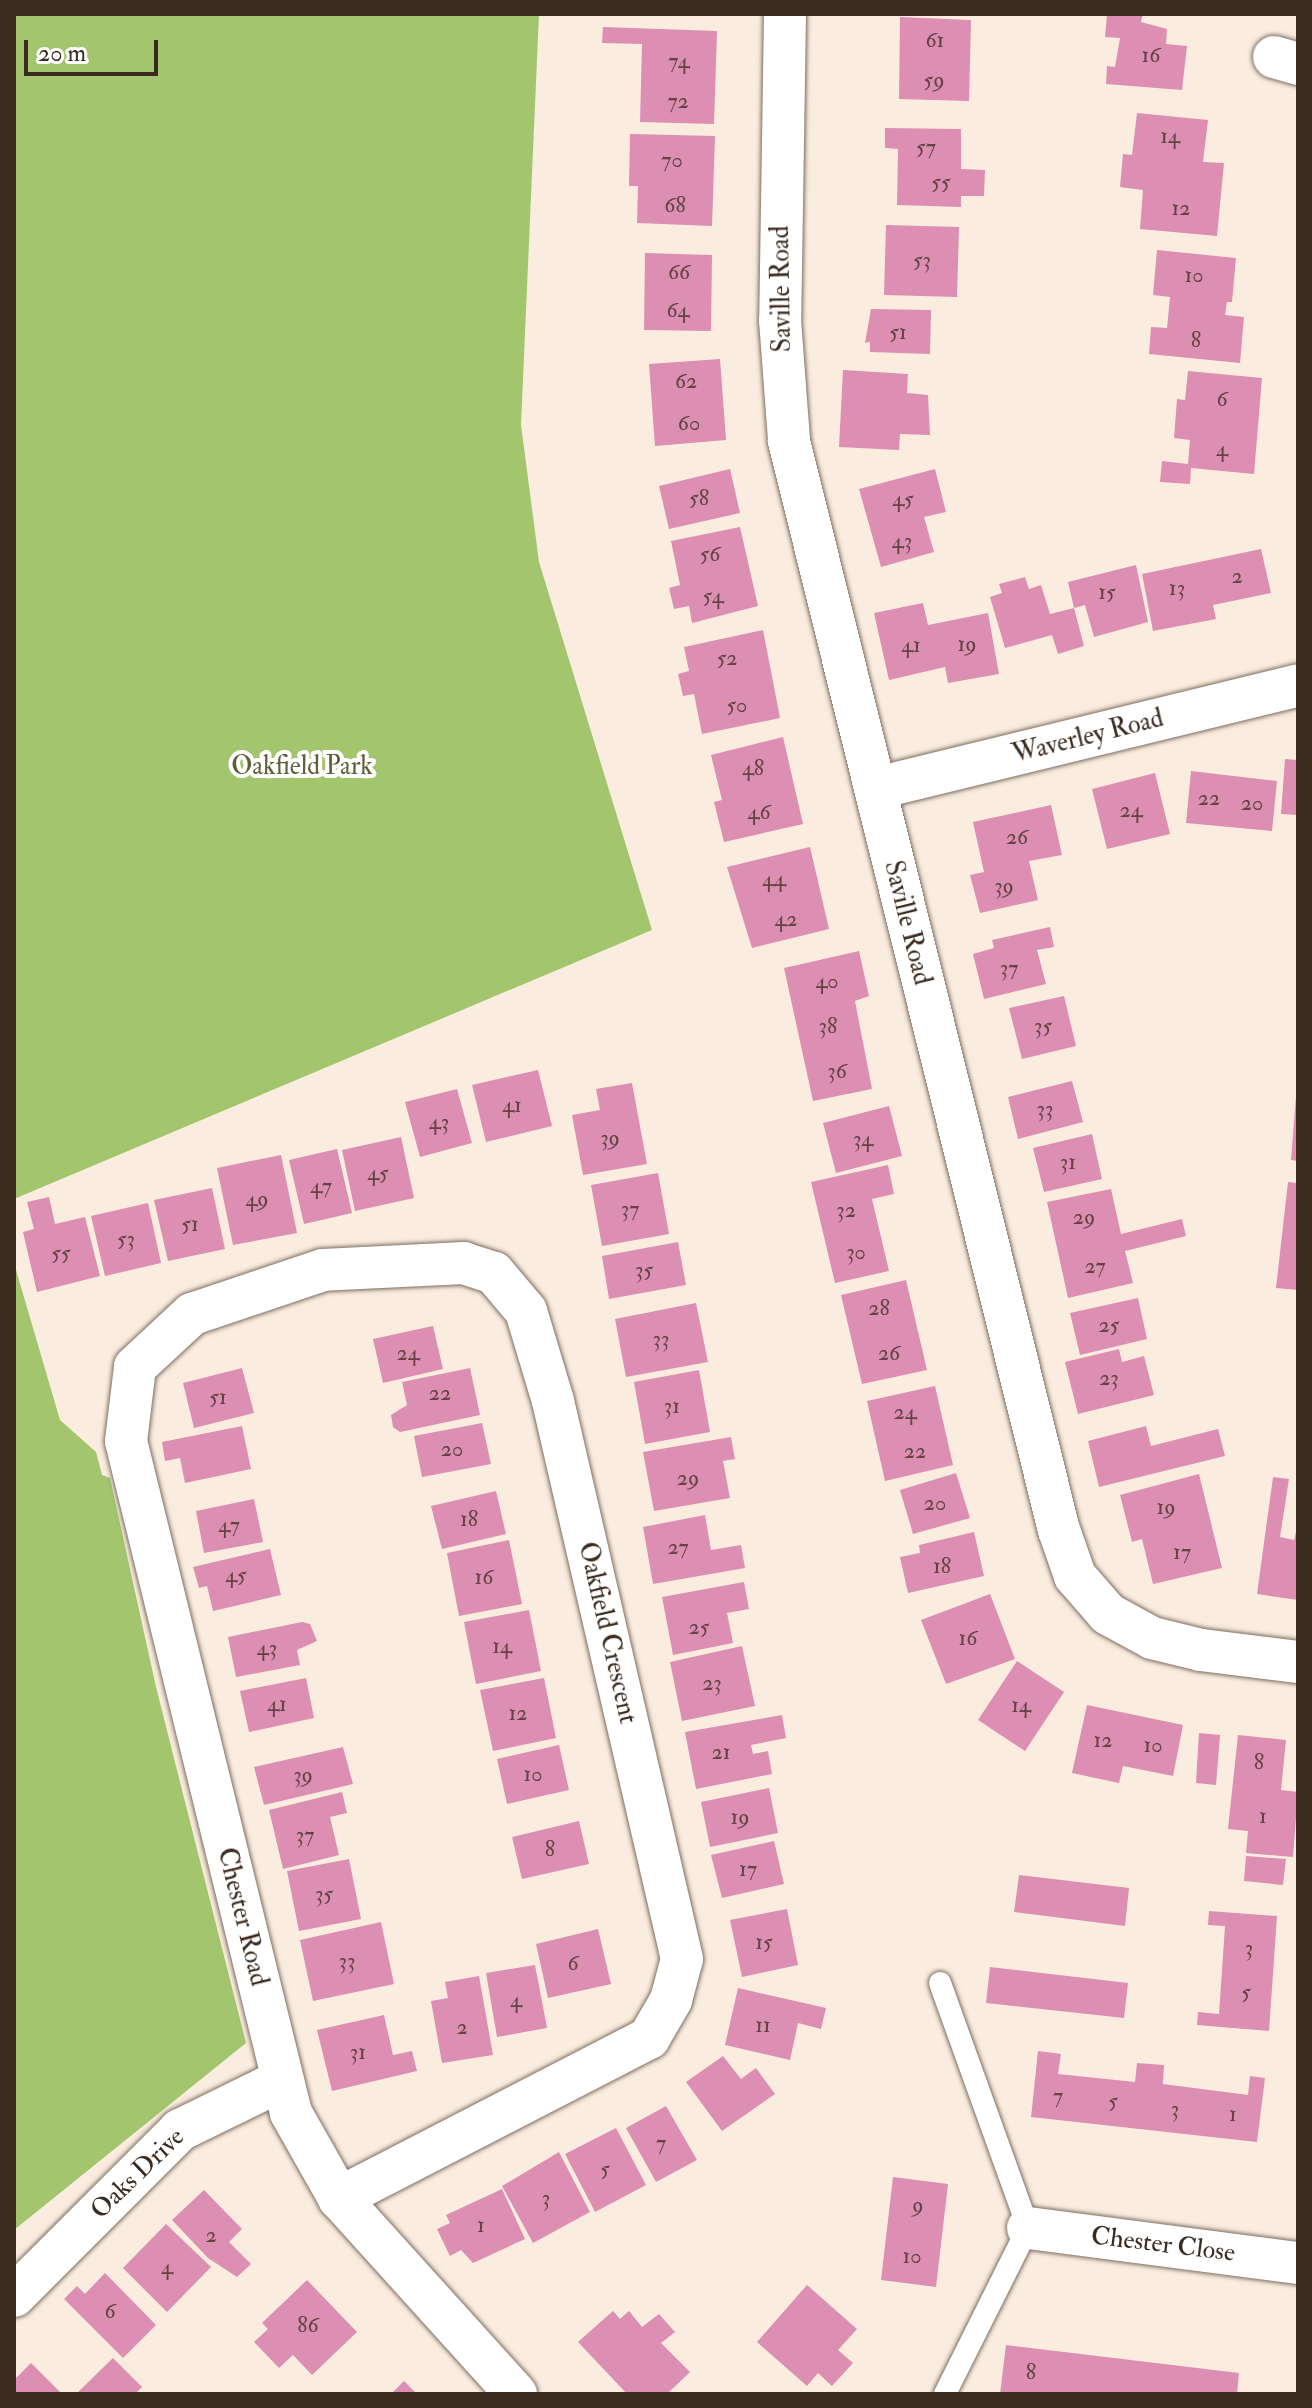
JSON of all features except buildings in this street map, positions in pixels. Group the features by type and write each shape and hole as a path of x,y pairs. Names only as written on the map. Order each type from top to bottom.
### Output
{"street":[{"name":"Saville Road","path":"785,14 780,320 789,441 856,724 877,788 895,880 1059,1530 1075,1576 1108,1614 1152,1638 1201,1650 1298,1662"},
{"name":"Waverley Road","path":"877,788 1298,685"},
{"name":"Oakfield Crescent","path":"135,1367 192,1314 323,1270 464,1263 494,1273 526,1311 553,1401 682,1959 671,2000 649,2038 339,2198"},
{"name":"Chester Road","path":"135,1367 126,1441 291,2113 339,2198 516,2394"},
{"name":"Oaks Drive","path":"14,2296 180,2130 282,2080"},
{"name":"Chester Close","path":"1028,2228 1298,2263"}],"lane":[{"path":"940,1983 1028,2228 945,2394"}],"green space":[{"name":"Oakfield Park","path":"14,14 539,14 521,425 539,562 652,930 14,1199"},
{"path":"14,1263 60,1420 96,1452 102,1475 110,1478 156,1687 246,2043 14,2230"}]}
